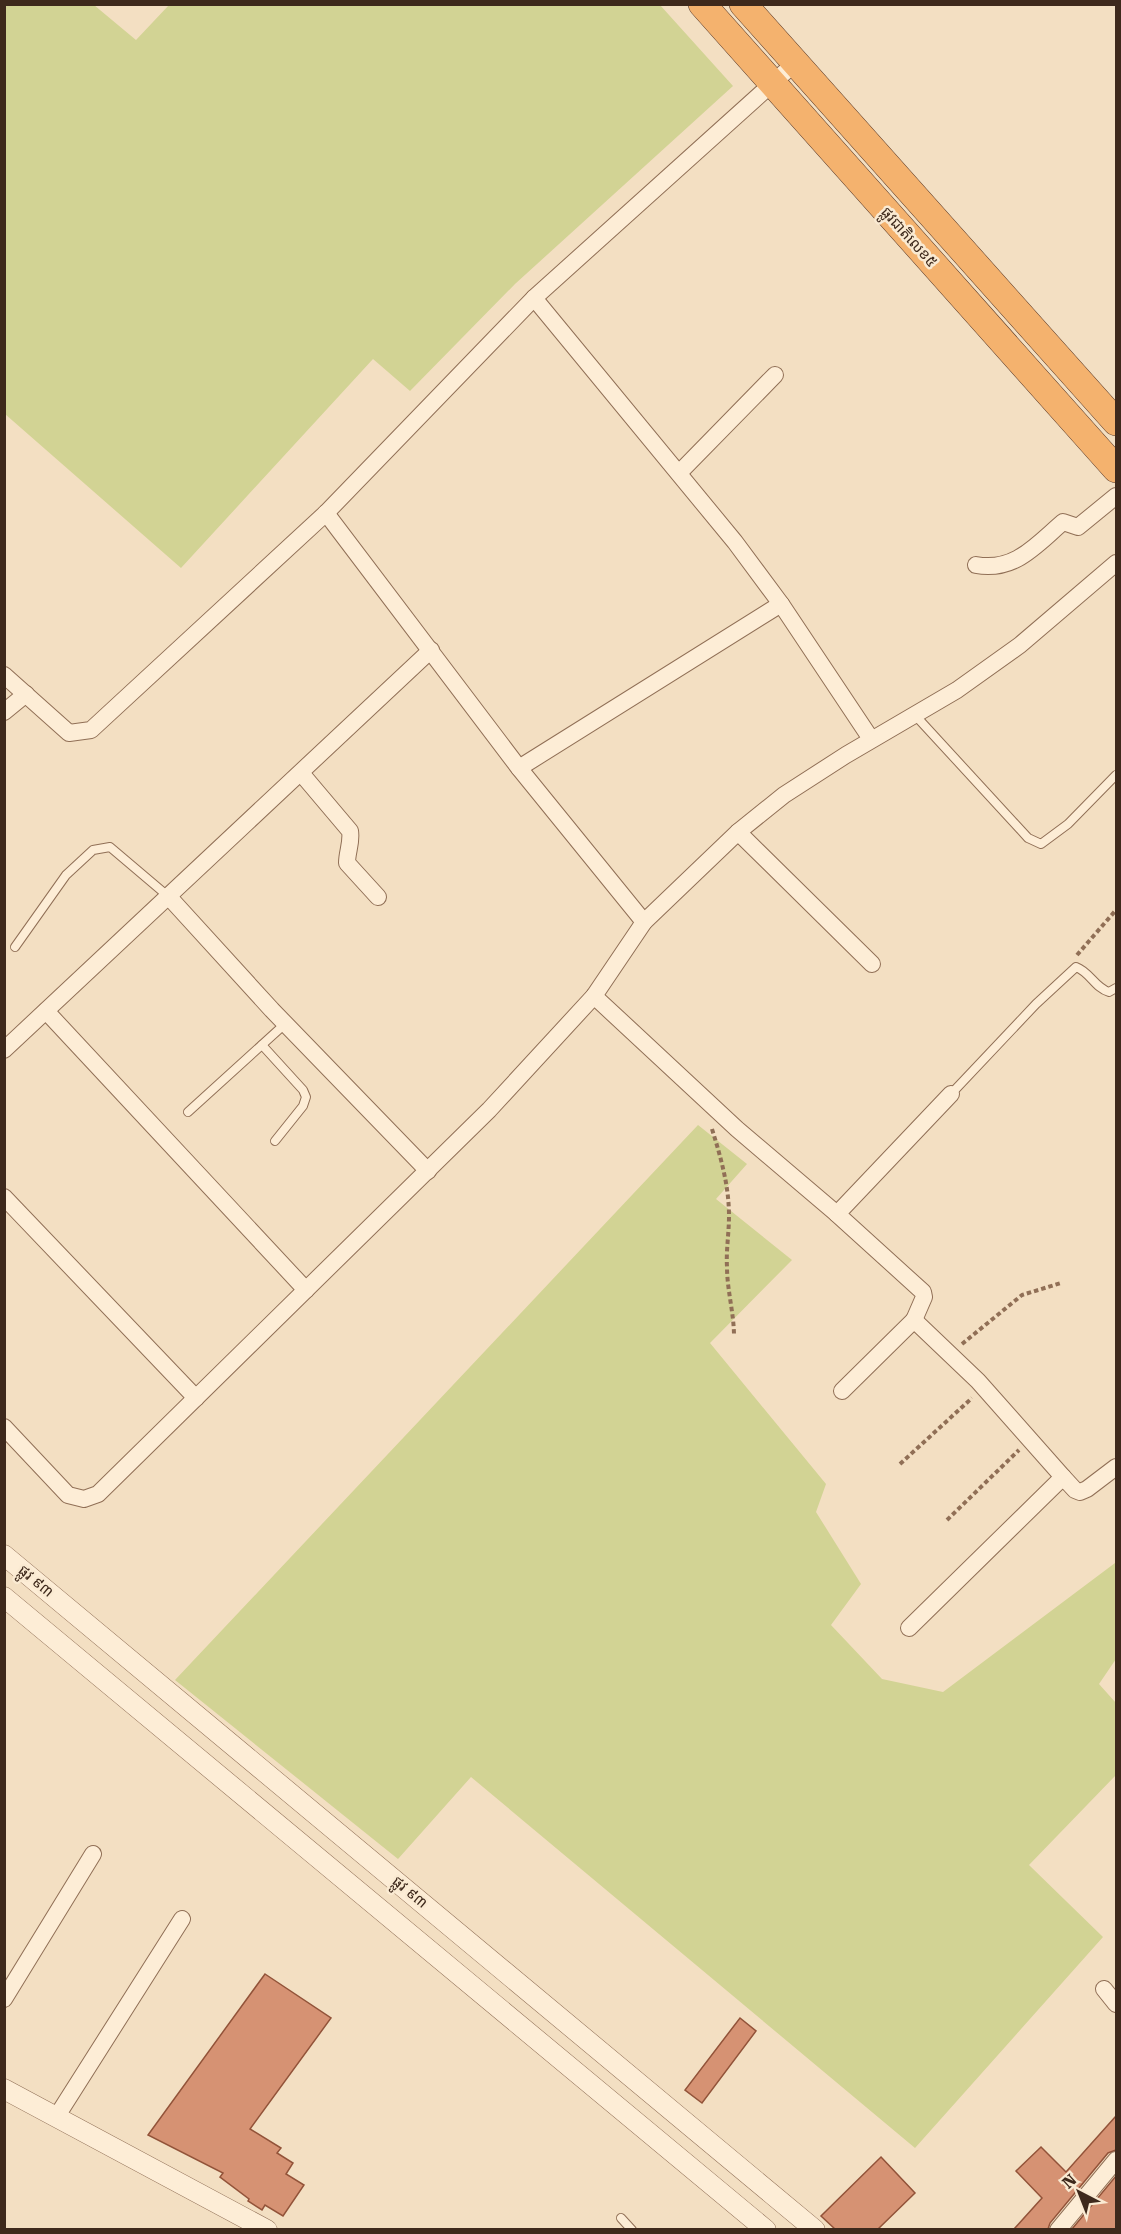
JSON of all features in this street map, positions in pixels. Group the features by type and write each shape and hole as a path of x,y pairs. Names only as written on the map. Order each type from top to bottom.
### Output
{"highway":[{"name":"ផ្លូវជាតិលេខ៥","path":"702,4 1116,469"},
{"name":"ផ្លូវជាតិលេខ៥","path":"743,4 1116,422"}],"street":[{"path":"4,675 69,733 91,730 327,513 534,298 795,63"},
{"path":"534,298 735,542 781,604 872,739"},
{"path":"679,473 775,375"},
{"path":"976,565 989,568 1009,564 1020,558 1063,522 1078,527 1116,496"},
{"path":"327,513 519,768 644,922"},
{"path":"4,1427 68,1495 84,1498 98,1494 489,1110 594,996 644,922 738,832 784,795 913,714 957,690 1020,645 1116,563"},
{"path":"519,768 781,604"},
{"path":"4,1050 431,650"},
{"path":"4,712 26,694"},
{"path":"301,773 350,831 347,863 378,897"},
{"path":"738,832 872,964"},
{"path":"169,897 428,1171"},
{"path":"594,996 702,1097 923,1292 924,1298 914,1320 842,1390"},
{"path":"46,1011 306,1290"},
{"path":"837,1214 951,1094"},
{"path":"4,1197 196,1398"},
{"path":"914,1320 984,1387 1076,1490 1080,1492 1087,1489 1116,1467"},
{"path":"909,1628 1063,1478"},
{"name":"ផ្លូវ ៩៣","path":"4,1555 815,2229"},
{"path":"4,1597 766,2229"},
{"path":"4,1999 93,1854"},
{"path":"57,2116 182,1919"},
{"path":"1104,1989 1116,2004"},
{"path":"4,2089 262,2228"},
{"path":"1058,2229 1116,2160"}],"lane":[{"path":"913,714 1028,838 1041,844 1068,824 1116,775"},
{"path":"15,947 66,875 93,850 110,846 169,897"},
{"path":"951,1094 1036,1004 1076,967 1088,974 1103,990 1109,992 1116,988"},
{"path":"188,1112 286,1023"},
{"path":"262,1045 303,1090 306,1097 303,1106 275,1141"},
{"path":"621,2218 632,2229"}],"path":[{"path":"1076,967 1077,954 1116,910"},
{"path":"702,1097 728,1188 727,1268 729,1299 734,1317 734,1336"},
{"path":"950,1354 1022,1295 1061,1283"},
{"path":"900,1464 984,1387"},
{"path":"947,1520 1030,1439"}],"green space":[{"path":"5,4 94,5 136,40 169,5 660,5 733,86 515,284 410,391 373,359 181,568 5,414"},
{"path":"698,1125 747,1164 716,1199 792,1260 710,1343 826,1484 816,1512 861,1584 831,1625 882,1679 943,1692 1116,1564 1116,1659 1099,1684 1116,1703 1116,1775 1029,1865 1103,1937 915,2148 471,1777 398,1859 175,1680"}],"building":[{"path":"265,1974 331,2018 250,2129 281,2148 277,2153 293,2163 286,2174 304,2185 283,2216 265,2205 262,2210 248,2201 249,2199 220,2177 223,2173 148,2135"},
{"path":"740,2018 756,2031 702,2103 685,2090"},
{"path":"1116,2116 1116,2150 1108,2153 1050,2223 1048,2229 1014,2229 1042,2198 1016,2171 1041,2147 1066,2172"},
{"path":"881,2157 915,2193 878,2229 835,2229 821,2216"},
{"path":"1116,2176 1116,2229 1072,2229"}]}
